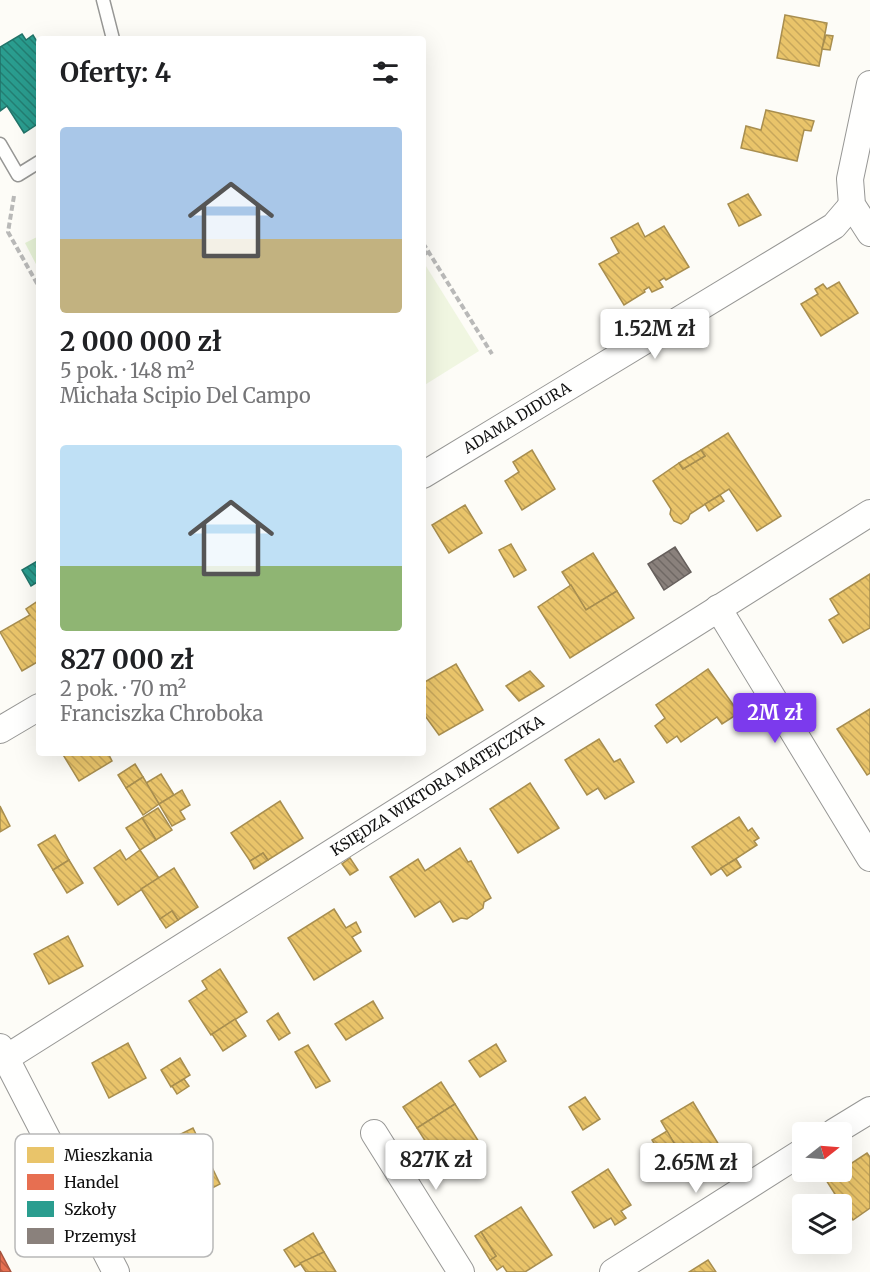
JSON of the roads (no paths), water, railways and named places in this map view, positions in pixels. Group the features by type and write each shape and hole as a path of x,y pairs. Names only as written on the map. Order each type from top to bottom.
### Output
{"street":[{"path":"870,84 850,179 852,205 870,233"},
{"name":"ADAMA DIDURA","path":"426,473 834,226 852,205"},
{"name":"KSIĘDZA WIKTORA MATEJCZYKA","path":"4,1062 870,513"},
{"path":"718,608 870,858"},
{"path":"0,730 36,709"},
{"path":"4,1062 42,1134"},
{"path":"850,1122 870,1110"},
{"path":"374,1133 461,1272"},
{"path":"613,1272 792,1158"},
{"path":"108,1257 116,1272"}],"lane":[{"path":"103,0 112,36"},
{"path":"0,144 18,175 36,164"}]}
